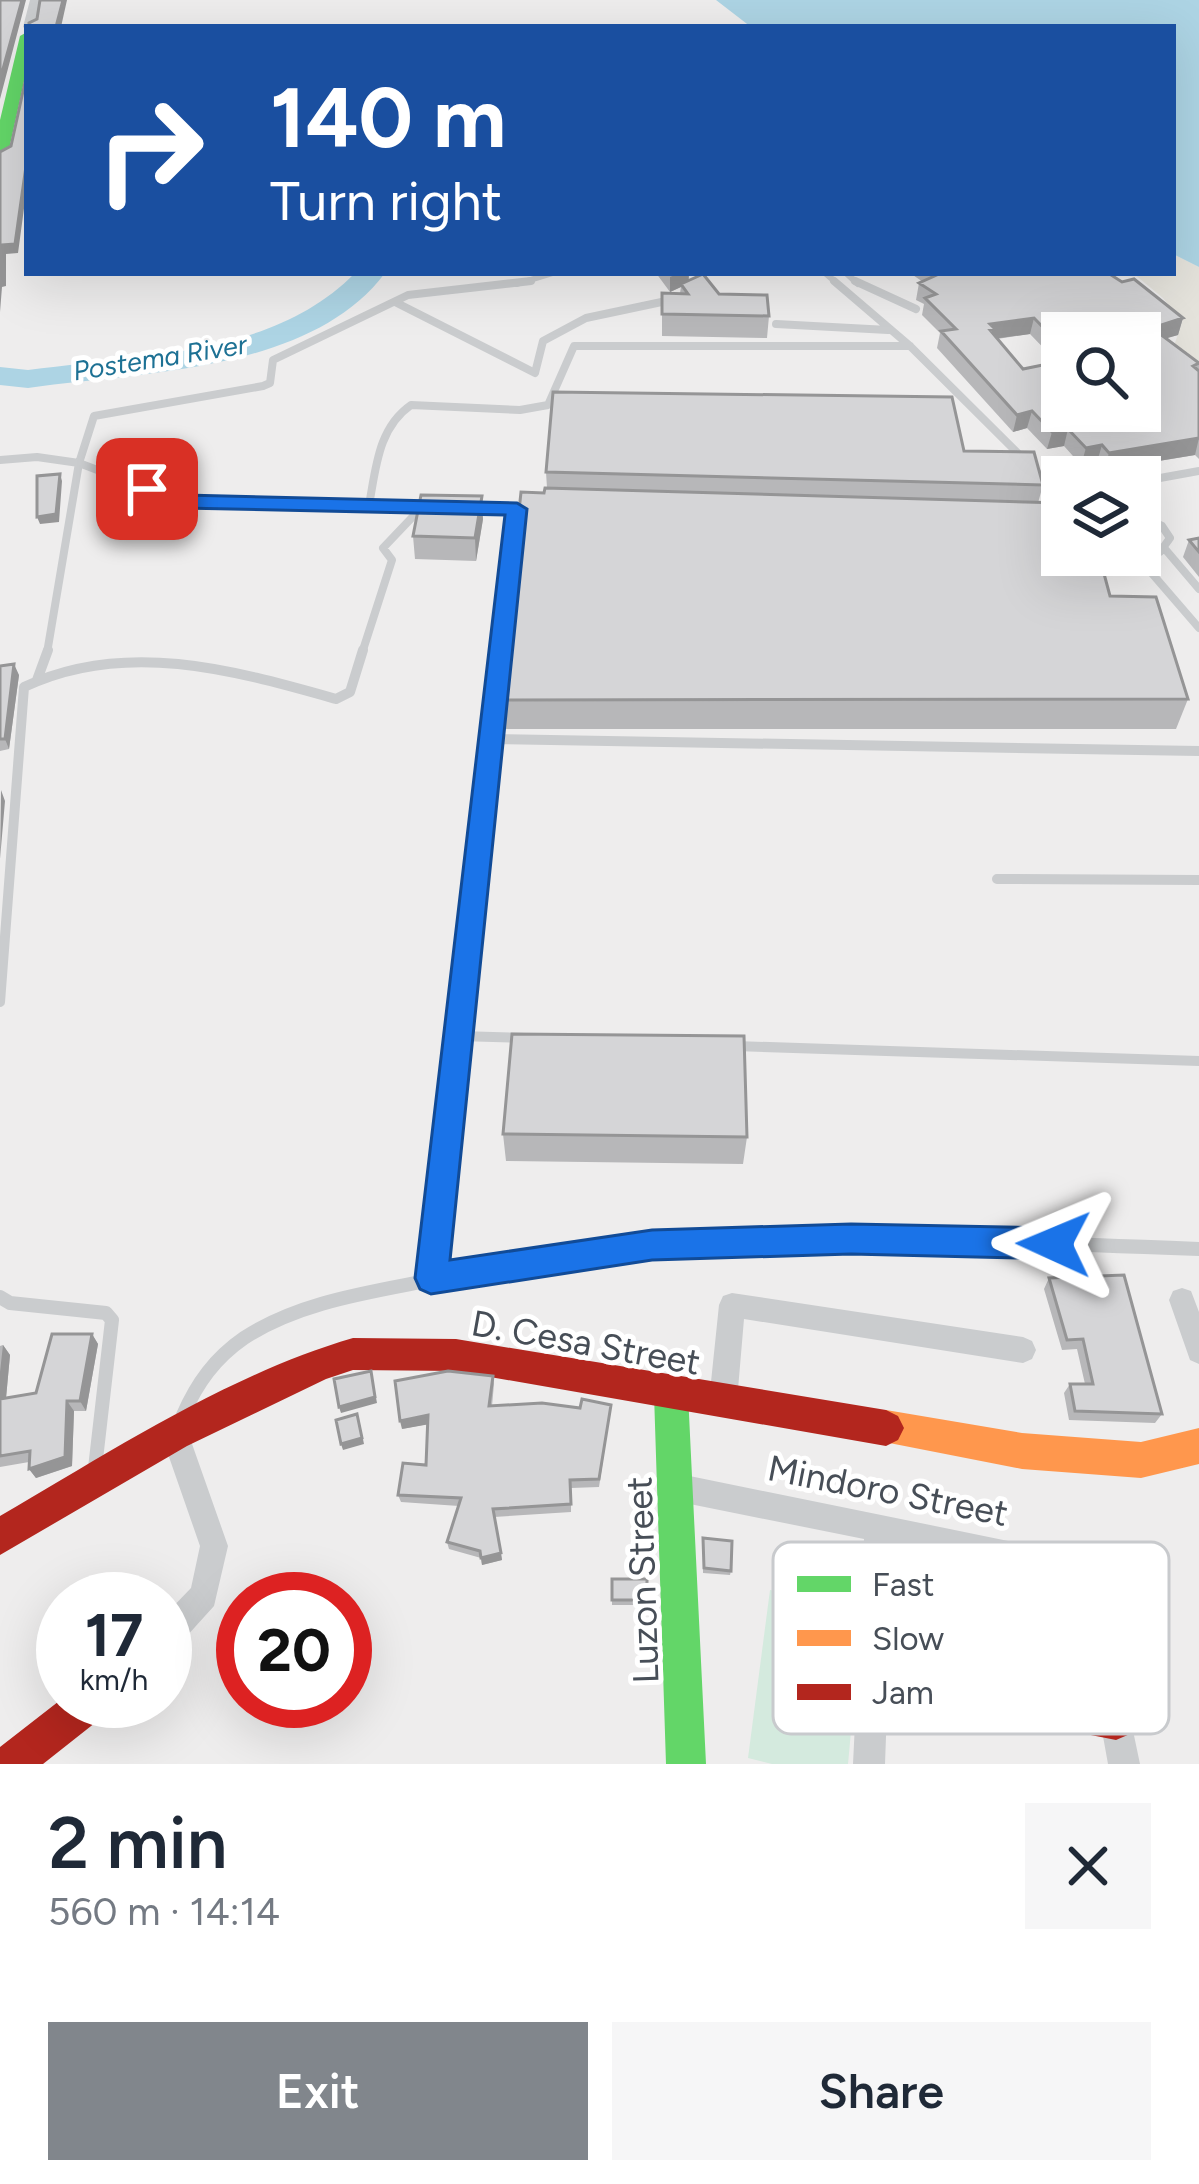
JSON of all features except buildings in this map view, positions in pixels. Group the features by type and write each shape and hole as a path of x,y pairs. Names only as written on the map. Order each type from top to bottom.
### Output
{"street":[{"path":"0,154 24,49"},
{"path":"1182,1300 1199,1351"},
{"path":"723,1401 731,1305 1023,1350"},
{"name":"D. Cesa Street","path":"0,1537 175,1435 320,1364 353,1354 456,1355 1022,1451 1141,1460 1199,1446"},
{"name":"Luzon Street","path":"671,1394 686,1764"},
{"path":"175,1435 214,1546 204,1596 192,1609"},
{"name":"Mindoro Street","path":"675,1487 950,1542"},
{"path":"878,1542 879,1528"},
{"path":"11,1764 57,1728"},
{"path":"869,1764 870,1734"},
{"path":"1119,1734 1124,1764"}],"lane":[{"path":"36,680 48,650 91,419 270,383 273,360 284,352 331,336 422,293 524,283 544,276"},
{"path":"828,276 910,346 1041,475"},
{"path":"849,276 863,288 916,309"},
{"path":"395,302 535,374 543,341 586,318 686,294"},
{"path":"776,324 892,331"},
{"path":"369,505 382,444 397,412 411,405 520,410 548,405 574,346 910,346"},
{"path":"0,460 37,457 80,463 182,502 540,510"},
{"path":"1161,478 1199,471"},
{"path":"0,1002 21,692 36,680 137,658 247,674 336,699 350,692 392,560 382,548 423,506"},
{"path":"431,1278 517,509"},
{"path":"1161,528 1167,532 1165,549 1199,589"},
{"path":"1161,550 1165,549"},
{"path":"1156,576 1199,628"},
{"path":"491,739 1199,751"},
{"path":"997,879 1199,880"},
{"path":"459,1036 530,1039"},
{"path":"722,1045 1199,1061"},
{"path":"175,1435 191,1395 211,1365 262,1329 326,1303 431,1278 652,1245 745,1241 1199,1249"},
{"path":"0,1297 10,1303 106,1313 112,1320 94,1479"}],"green space":[{"path":"770,1590 773,1734 851,1734 848,1764 772,1764 748,1758"}],"sand":[{"path":"1176,256 1199,267 1199,362 1189,364 1173,349 1182,322 1137,276 1176,276"}],"water":[{"path":"716,0 1199,0 1199,267 1176,256 1176,24 747,24"}],"waterway":[{"name":"Postema River","path":"0,376 28,379 248,348 340,305 368,276"}],"traffic: fast":[{"path":"0,154 24,49"},
{"path":"671,1394 686,1764"}],"traffic: slow":[{"path":"886,1428 1022,1451 1141,1460 1199,1446"}],"traffic: jam":[{"path":"0,1537 175,1434 320,1364 353,1354 456,1355 886,1428"},
{"path":"11,1764 57,1728"}],"route":[{"path":"147,489 182,502 517,509 431,1278 652,1245 851,1239 1054,1244"}]}
